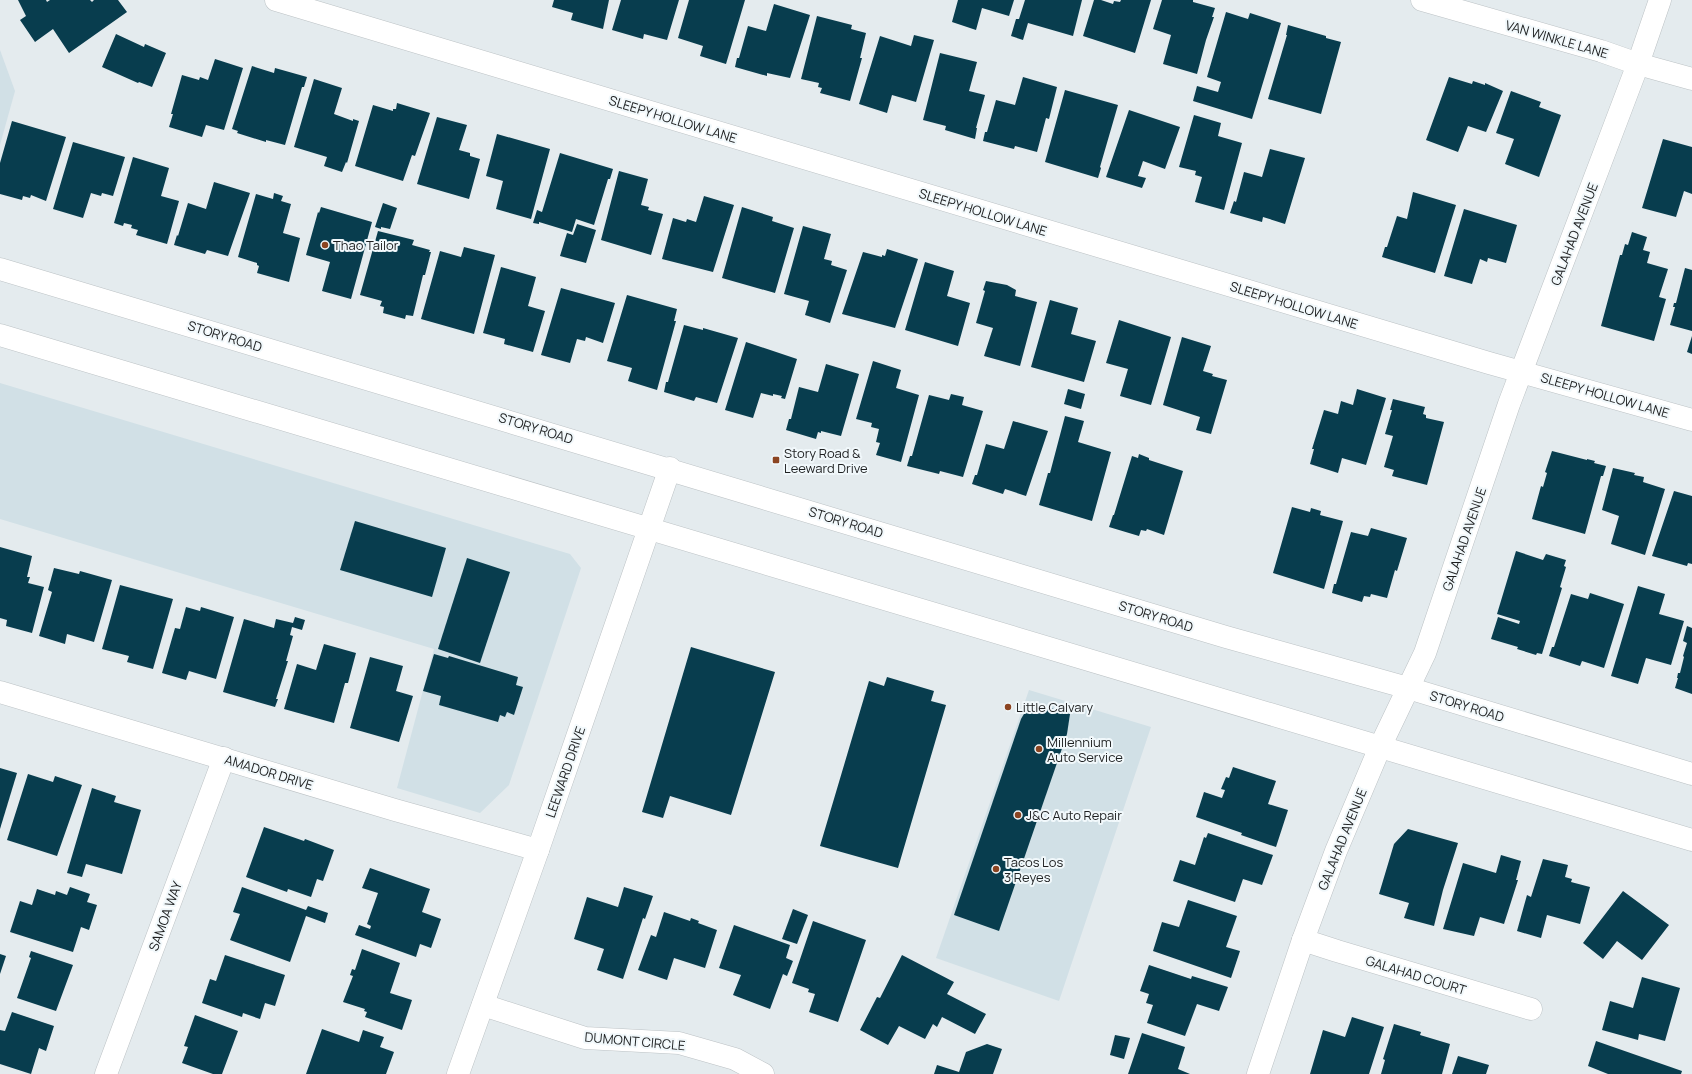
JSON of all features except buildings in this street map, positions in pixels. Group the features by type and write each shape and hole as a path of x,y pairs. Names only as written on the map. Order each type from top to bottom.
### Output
{"street":[{"name":"SLEEPY HOLLOW LANE","path":"276,0 1521,372 1692,420"},
{"name":"VAN WINKLE LANE","path":"1422,0 1601,51 1692,80"},
{"name":"GALAHAD AVENUE","path":"1258,1074 1303,940 1336,851 1380,747 1425,653 1509,404 1638,64 1660,0"},
{"name":"STORY ROAD","path":"0,268 670,468 1226,637 1408,688 1692,774"},
{"path":"0,335 1692,840"},
{"name":"LEEWARD DRIVE","path":"458,1074 538,850 670,468"},
{"name":"AMADOR DRIVE","path":"0,692 395,810 538,850"},
{"name":"SAMOA WAY","path":"106,1074 224,758"},
{"name":"GALAHAD COURT","path":"1303,940 1344,954 1531,1009"},
{"name":"DUMONT CIRCLE","path":"483,1005 585,1038 679,1043 735,1059 763,1074"}],"shaded area":[{"path":"0,50 15,91 0,145"},
{"path":"0,383 570,554 581,568 509,785 480,813 397,788 434,649 0,519"},
{"path":"1029,690 1151,727 1059,1001 936,958"}],"place":[{"name":"Thao Tailor","path":"325,245"},
{"name":"Story Road & Leeward Drive","path":"776,460"},
{"name":"Little Calvary","path":"1008,707"},
{"name":"Millennium Auto Service","path":"1039,749"},
{"name":"J&C Auto Repair","path":"1018,815"},
{"name":"Tacos Los 3 Reyes","path":"996,869"}]}
